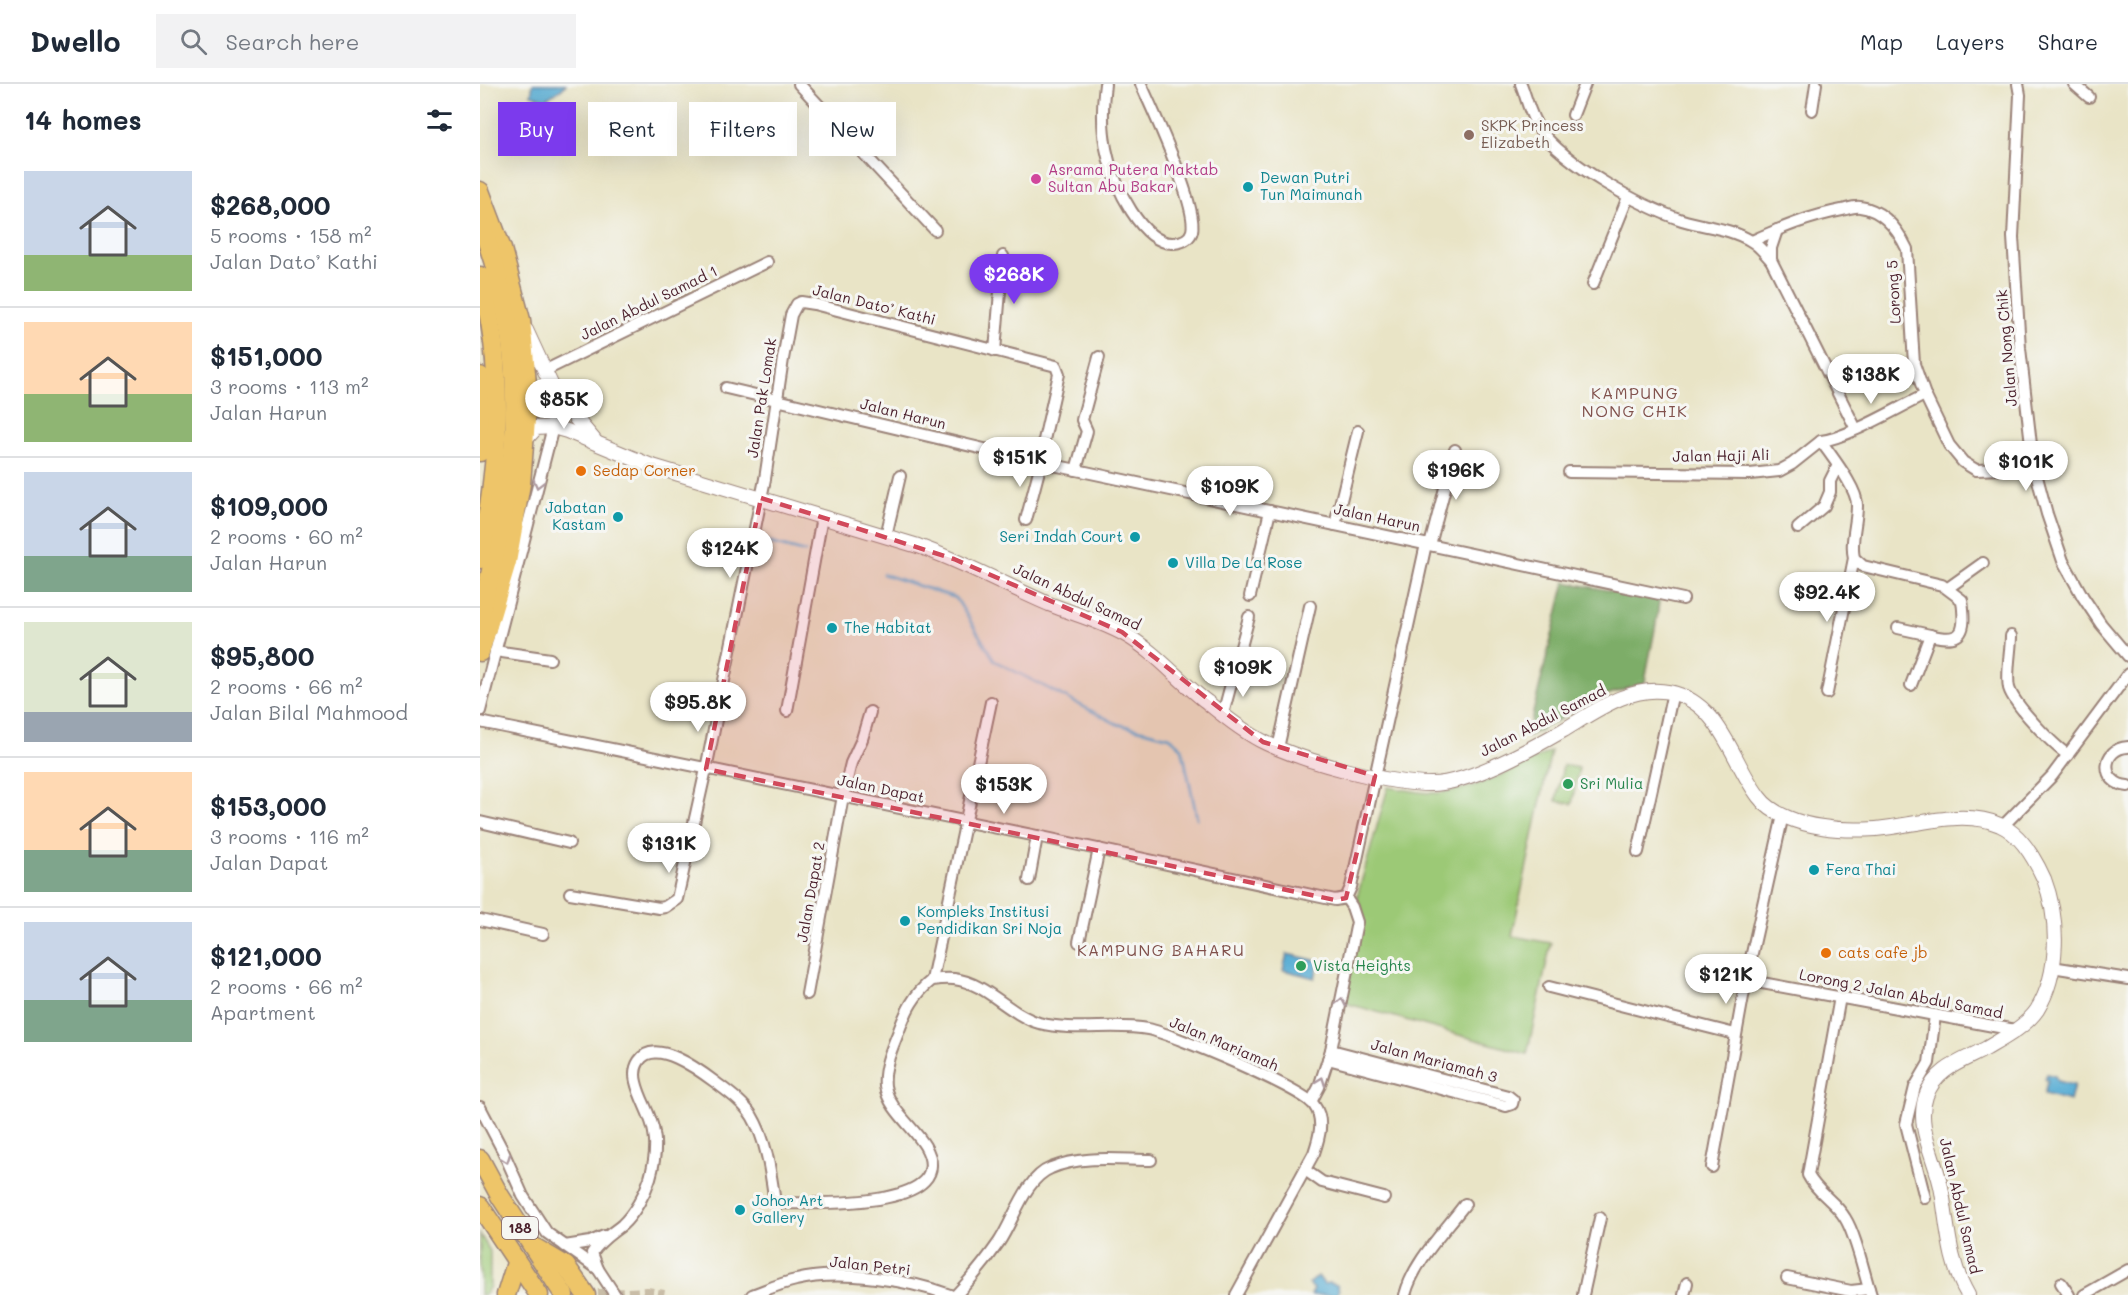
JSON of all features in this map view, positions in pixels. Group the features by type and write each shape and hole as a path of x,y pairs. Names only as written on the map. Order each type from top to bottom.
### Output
{"main road":[{"path":"480,191 502,249 521,320 528,394 522,484 488,652"},
{"path":"480,222 500,283 512,345 516,397 506,501 480,617"},
{"path":"480,276 495,351 499,411 494,475 480,558"},
{"path":"480,376 482,422 480,452"},
{"name":"188","path":"480,1159 530,1245 564,1295"},
{"name":"188","path":"480,1206 539,1295"},
{"path":"530,1245 566,1266 586,1295"},
{"path":"506,1295 516,1263"}],"street":[{"path":"800,84 935,230"},
{"path":"1105,84 1102,106 1107,156 1114,179 1142,226 1160,240 1173,243 1184,241 1191,235 1193,229 1188,202 1165,139 1141,84"},
{"path":"1521,84 1532,117 1539,129 1567,157 1628,197 1661,213 1727,231 1752,241 1771,260 1856,429"},
{"path":"1573,115 1585,84"},
{"path":"1812,110 1816,84"},
{"name":"Jalan Nong Chik","path":"2018,84 2020,94 2013,237 2020,348 2033,462 2063,561 2101,624 2128,656"},
{"path":"2074,84 2089,97"},
{"path":"1593,284 1628,197"},
{"name":"Lorong 5","path":"1752,241 1826,213 1859,207 1889,220 1907,249 1914,364 1925,395 1949,445 1963,462 1976,470 2002,470 2033,462"},
{"path":"1771,260 1771,248 1777,230"},
{"path":"995,351 1003,256"},
{"name":"Jalan Abdul Samad 1","path":"544,371 767,262"},
{"name":"Jalan Dato’ Kathi","path":"797,304 801,302 814,304 1052,364 1059,369 1040,462"},
{"name":"Jalan Pak Lomak","path":"570,893 659,908 677,899 761,498 791,315 797,304"},
{"name":"Jalan Abdul Samad","path":"521,320 556,395 597,443"},
{"path":"1076,470 1087,431 1082,420 1099,357"},
{"name":"Jalan Harun","path":"726,388 1076,470 1683,599"},
{"path":"480,711 488,652 553,427 556,395"},
{"name":"Jalan Haji Ali","path":"1569,472 1750,474 1779,471 1792,464 1821,441 1856,429 1925,395"},
{"path":"526,440 536,428 553,427"},
{"name":"Jalan Abdul Samad","path":"553,427 649,465 886,536 954,559 1048,603 1122,632 1138,642 1223,714 1263,742 1330,765 1375,776 1421,783 1454,783 1546,740 1609,704 1651,690 1673,692"},
{"path":"1335,525 1358,431"},
{"path":"1821,441 1850,486 1858,504 1852,546 1854,558 1827,693"},
{"path":"1428,544 1455,450"},
{"path":"1026,520 1040,462"},
{"path":"1798,528 1824,506 1830,492 1830,481 1837,466"},
{"path":"886,536 900,476"},
{"path":"1250,596 1270,511"},
{"path":"787,711 824,517"},
{"name":"Jalan Harun","path":"1346,898 1351,887 1428,544"},
{"path":"1854,558 1863,566 1948,588 1962,600 1964,623 1961,633 1954,639 1898,628"},
{"path":"1948,588 1983,563"},
{"path":"1278,748 1310,606"},
{"path":"1223,714 1249,617"},
{"path":"1911,686 1930,635"},
{"path":"2011,636 2009,690 2032,722 2068,755"},
{"path":"488,652 550,659"},
{"path":"1638,852 1673,692 1691,700 1715,722 1760,800 1783,815 1823,827 1875,829 1948,819 1982,819 2003,825 2052,776 2128,674"},
{"path":"615,1295 598,1269 592,1253 635,1208 649,1180 656,1147 654,1131 635,1081 635,1068 641,1057 650,1053 661,1052 679,1058 739,1100 752,1116 765,1150 775,1203 840,1203 885,1198 919,1187 929,1175 931,1167 929,1155 911,1126 897,1112 889,1097 885,1085 886,1071 905,1013 914,997 932,980 991,702"},
{"name":"Jalan Dapat 2","path":"807,994 843,796 851,763 862,739 870,712"},
{"name":"Jalan Dapat","path":"480,722 966,821 1335,900 1346,898"},
{"path":"2128,747 2116,750 2107,766 2108,773 2116,783 2128,786"},
{"path":"1712,1167 1735,1034 1783,815"},
{"path":"480,822 569,843"},
{"name":"Jalan Abdul Samad","path":"1968,1295 1958,1278 1950,1249 1941,1182 1923,1125 1927,1093 1940,1074 1953,1064 1988,1047 2015,1030 2037,1010 2052,967 2054,947 2053,914 2045,883 2035,861 2022,843 2003,825"},
{"path":"1029,880 1037,836"},
{"path":"1079,942 1100,849"},
{"path":"1236,1295 1314,1153 1320,1133 1318,1113 1311,1102 1330,1055 1357,922 1346,898"},
{"path":"480,920 543,934"},
{"path":"2052,967 2128,979"},
{"name":"Jalan Mariamah","path":"932,980 954,979 974,984 1020,1013 1045,1024 1149,1029 1177,1037 1258,1073 1311,1102"},
{"name":"Lorong 2 Jalan Abdul Samad","path":"1746,980 2015,1030"},
{"path":"1550,987 1735,1034"},
{"path":"1787,1278 1851,1291 1870,1292 1846,1219 1838,1208 1816,1188 1808,1175 1840,997"},
{"path":"1925,1198 1906,1124 1914,1087 1929,1063 1935,1015"},
{"name":"Jalan Mariamah 3","path":"1330,1055 1508,1096 1513,1100 1512,1104 1506,1106 1330,1055"},
{"path":"480,1107 498,1140 523,1196 547,1233 598,1269"},
{"path":"956,1295 976,1274 1000,1240 1034,1181 1050,1168 1100,1160 1151,1160"},
{"path":"1305,1170 1322,1182 1384,1198"},
{"path":"1405,1295 1408,1282 1418,1266 1465,1204"},
{"path":"1583,1295 1600,1218"},
{"path":"565,1246 590,1242 607,1235"},
{"path":"2085,1295 2128,1270"},
{"name":"Jalan Petri","path":"752,1295 796,1280 835,1274 928,1287 950,1295"},
{"path":"1684,1295 1687,1283"},
{"path":"2061,1283 2069,1295"}],"highlighted area":[{"path":"761,498 954,559 1122,632 1263,742 1375,776 1346,898 1335,900 706,769"}],"green space":[{"path":"1565,582 1659,600 1645,682 1601,697 1527,737"},
{"path":"1551,751 1512,936 1551,943 1527,1054 1345,1003 1362,910 1357,897 1388,787 1426,793 1453,791 1482,783"},
{"name":"Sri Mulia","path":"1563,765 1579,768 1572,804 1556,801"},
{"path":"480,1234 490,1251 490,1286 485,1295 480,1295"}],"water":[{"path":"533,84 566,84 546,99 531,95"},
{"name":"Vista Heights","path":"1287,954 1319,961 1315,978 1283,970"},
{"path":"2047,1074 2055,1076 2057,1081 2074,1085 2070,1101 2044,1094 2048,1080 2045,1079"},
{"path":"1318,1276 1324,1284 1337,1285 1339,1290 1337,1295 1311,1295 1314,1289 1309,1284"}],"waterway":[{"path":"759,540 805,552"},
{"path":"883,574 956,598 995,661 1117,724 1170,737 1182,748 1197,818"}],"tunnel":[{"path":"583,1295 647,1292 664,1295"}],"place":[{"name":"SKPK Princess Elizabeth","path":"1469,135"},
{"name":"Asrama Putera Maktab Sultan Abu Bakar","path":"1036,179"},
{"name":"Dewan Putri Tun Maimunah","path":"1248,187"},
{"name":"Sedap Corner","path":"581,471"},
{"name":"Jabatan Kastam","path":"618,517"},
{"name":"Seri Indah Court","path":"1135,537"},
{"name":"Villa De La Rose","path":"1173,563"},
{"name":"The Habitat","path":"832,628"},
{"name":"Sri Mulia","path":"1568,784"},
{"name":"Fera Thai","path":"1814,870"},
{"name":"Kompleks Institusi Pendidikan Sri Noja","path":"905,921"},
{"name":"cats cafe jb","path":"1826,953"},
{"name":"Vista Heights","path":"1301,966"},
{"name":"Johor Art Gallery","path":"740,1210"}],"district":[{"name":"KAMPUNG NONG CHIK","path":"1635,402"},
{"name":"KAMPUNG BAHARU","path":"1161,950"}]}
